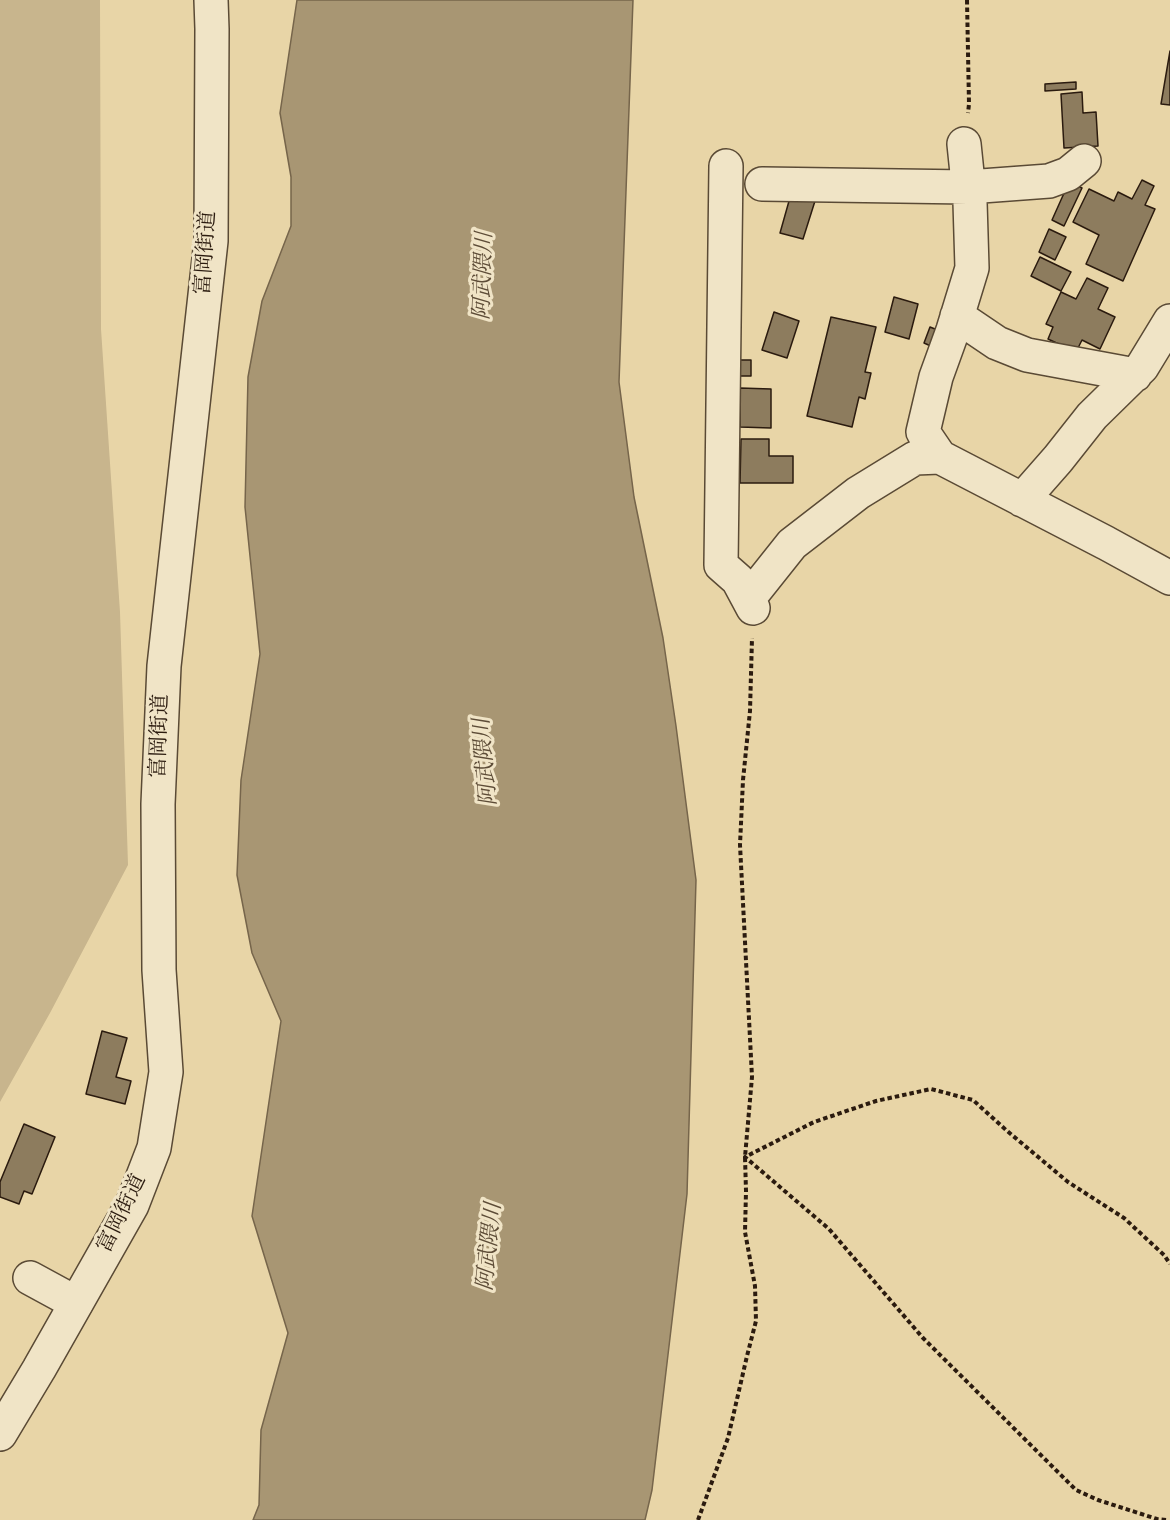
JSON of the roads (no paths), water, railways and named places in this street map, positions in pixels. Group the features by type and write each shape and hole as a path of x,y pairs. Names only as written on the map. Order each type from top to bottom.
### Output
{"street":[{"name":"富岡街道","path":"0,1434 132,1205 154,1148 166,1072 159,958 158,804 162,701 211,241 211,0"},
{"path":"964,144 972,268 936,377 923,432 940,457 1170,578"},
{"path":"762,184 968,187 1049,181 1068,174 1084,161"},
{"path":"726,166 721,566 738,580 751,603 792,544 858,493 915,458 940,457"},
{"path":"957,315 997,342 1027,355 1135,375"},
{"path":"1022,500 1092,416 1142,367 1170,321"},
{"path":"30,1278 76,1303"}],"water":[{"name":"阿武隈川","path":"297,0 633,0 619,382 634,497 663,638 696,880 687,1194 652,1490 645,1520 253,1520 259,1505 261,1430 288,1333 252,1216 281,1021 252,953 237,875 241,780 260,654 245,507 248,377 262,301 291,226 291,177 280,113"}]}
